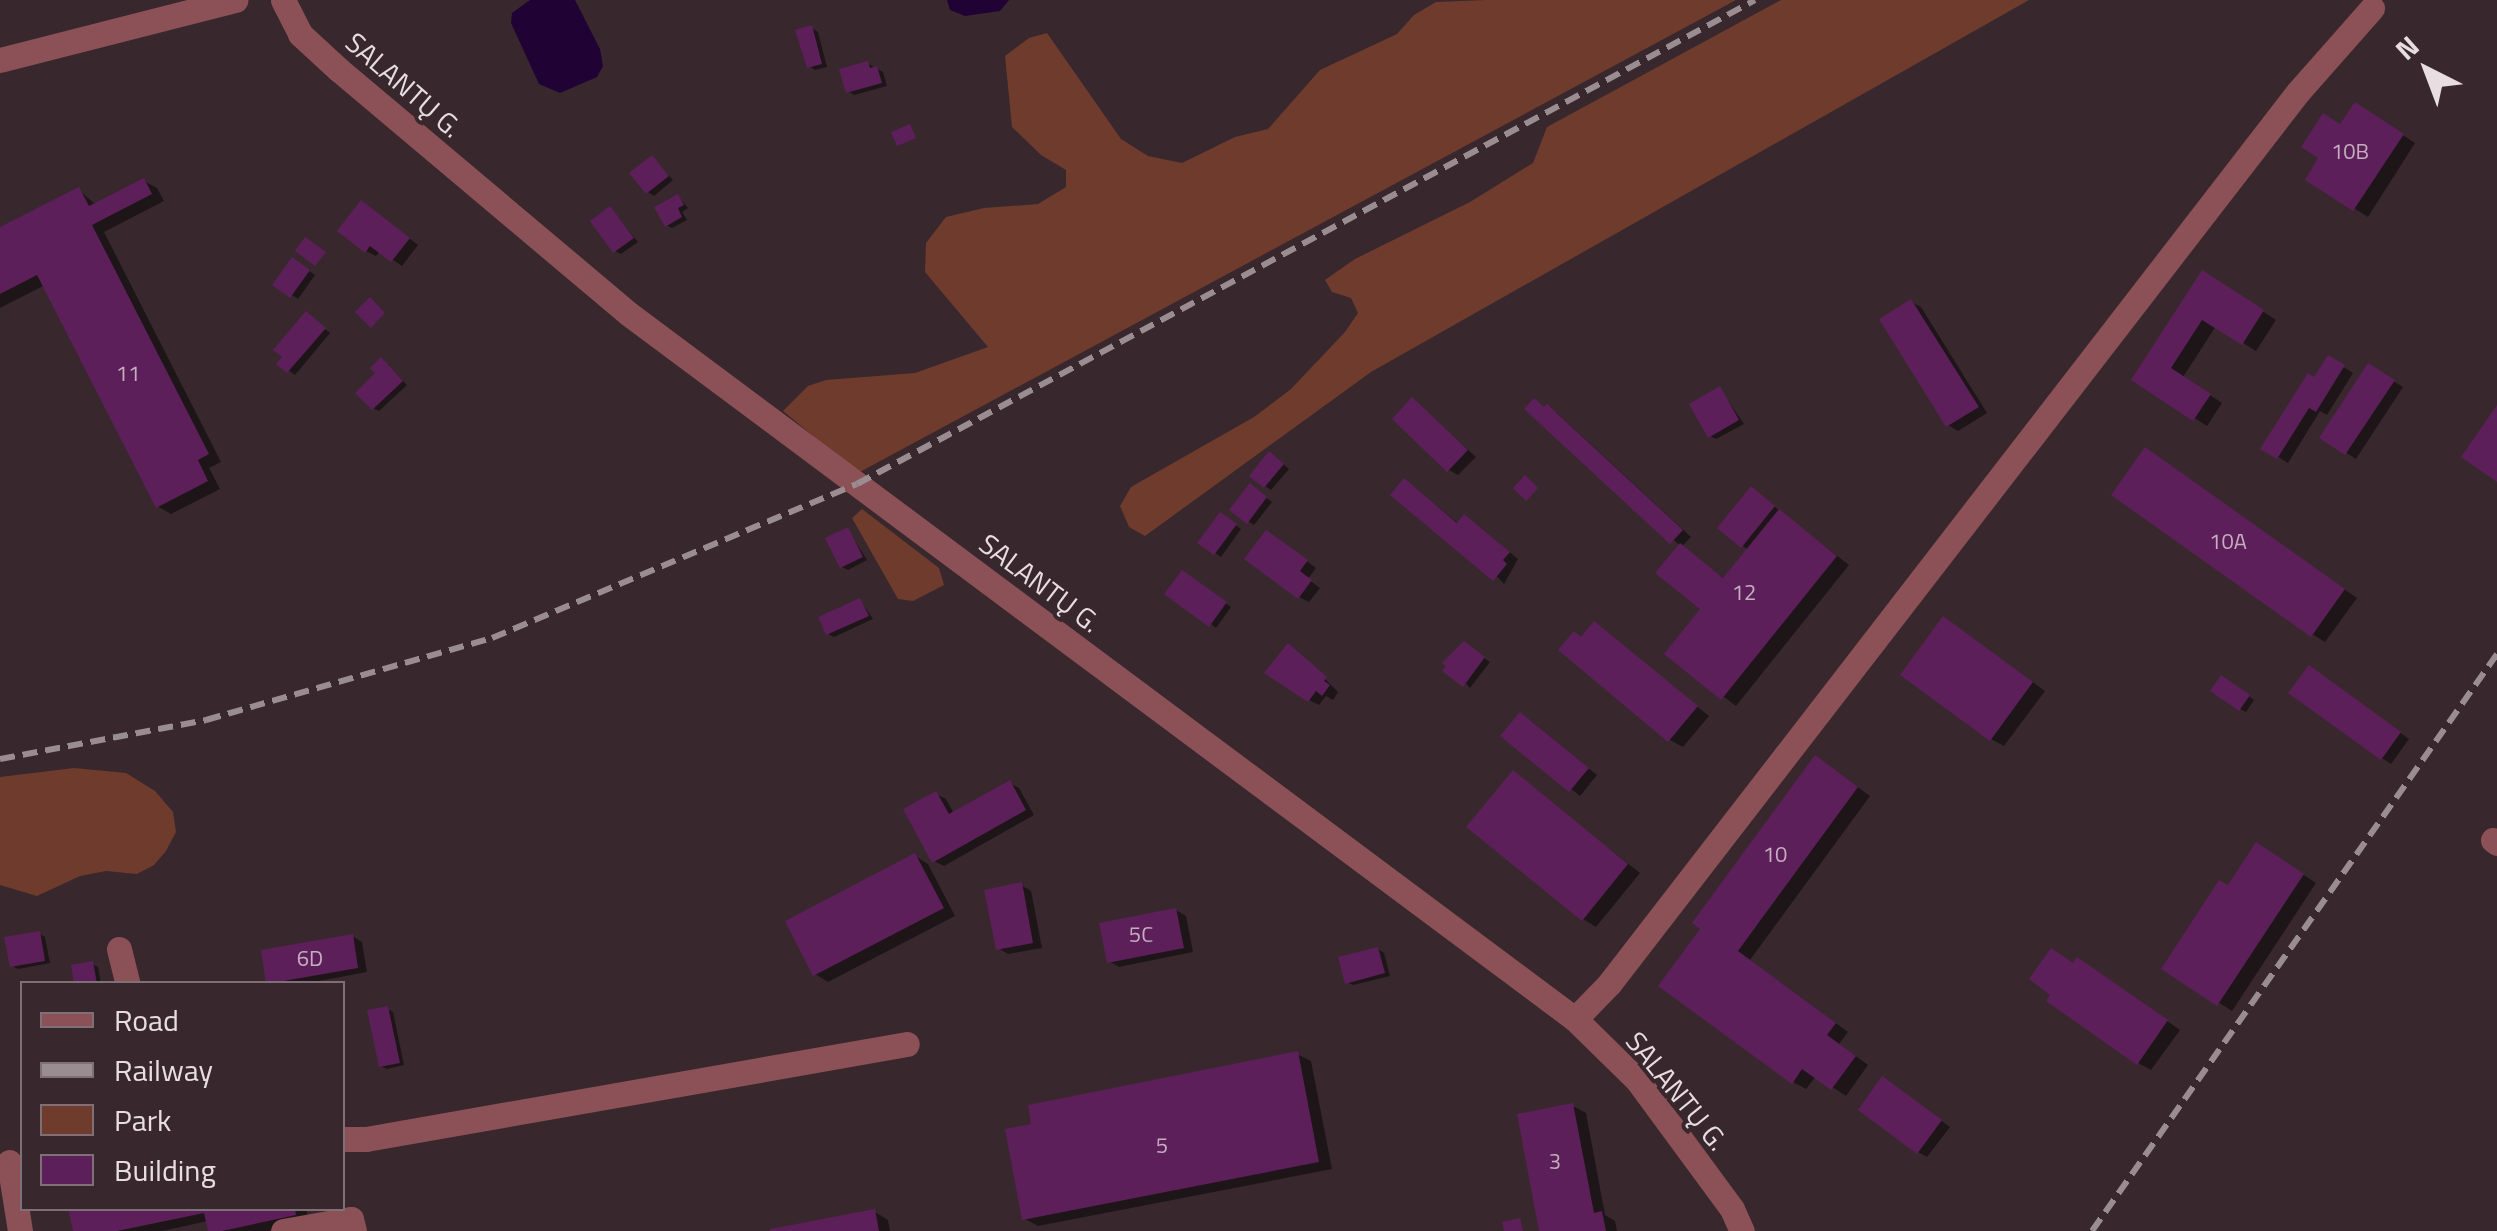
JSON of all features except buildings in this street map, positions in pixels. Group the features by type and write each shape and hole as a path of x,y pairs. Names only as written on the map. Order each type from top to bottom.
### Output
{"street":[{"path":"0,60 235,0"},
{"name":"SALANTŲ G.","path":"284,0 300,34 338,70 629,314 1574,1019 1638,1081 1732,1209 1742,1231"},
{"path":"1574,1019 1609,984 2298,92 2372,8"},
{"path":"119,949 127,981"},
{"path":"345,1139 366,1139 907,1044"},
{"path":"14,1160 20,1231"},
{"path":"283,1231 351,1219 354,1231"}],"green space":[{"path":"1736,0 858,473 783,411 808,386 826,380 915,373 988,347 925,272 926,243 946,217 984,208 1038,204 1066,187 1066,170 1041,155 1012,127 1005,56 1029,38 1047,33 1121,139 1148,156 1182,163 1235,137 1268,129 1320,70 1397,34 1414,15 1436,2"},
{"path":"1781,0 2029,0 1371,372 1145,536 1129,527 1120,506 1131,487 1254,417 1291,389 1345,332 1358,313 1351,298 1332,292 1325,280 1355,259 1470,202 1533,163 1547,127"},
{"path":"862,509 939,568 944,585 913,601 898,599 852,518"},
{"path":"74,768 126,773 155,791 173,812 176,832 166,851 154,865 137,874 106,871 80,876 37,896 0,885 0,777"}],"shaded area":[{"path":"530,0 575,0 600,49 603,66 597,77 560,93 539,84 511,23 512,13"},
{"path":"947,0 1009,0 1000,11 965,16 950,10"}],"railway":[{"path":"0,759 206,720 492,638 857,484 1755,0"},
{"path":"2092,1231 2497,654"}]}
